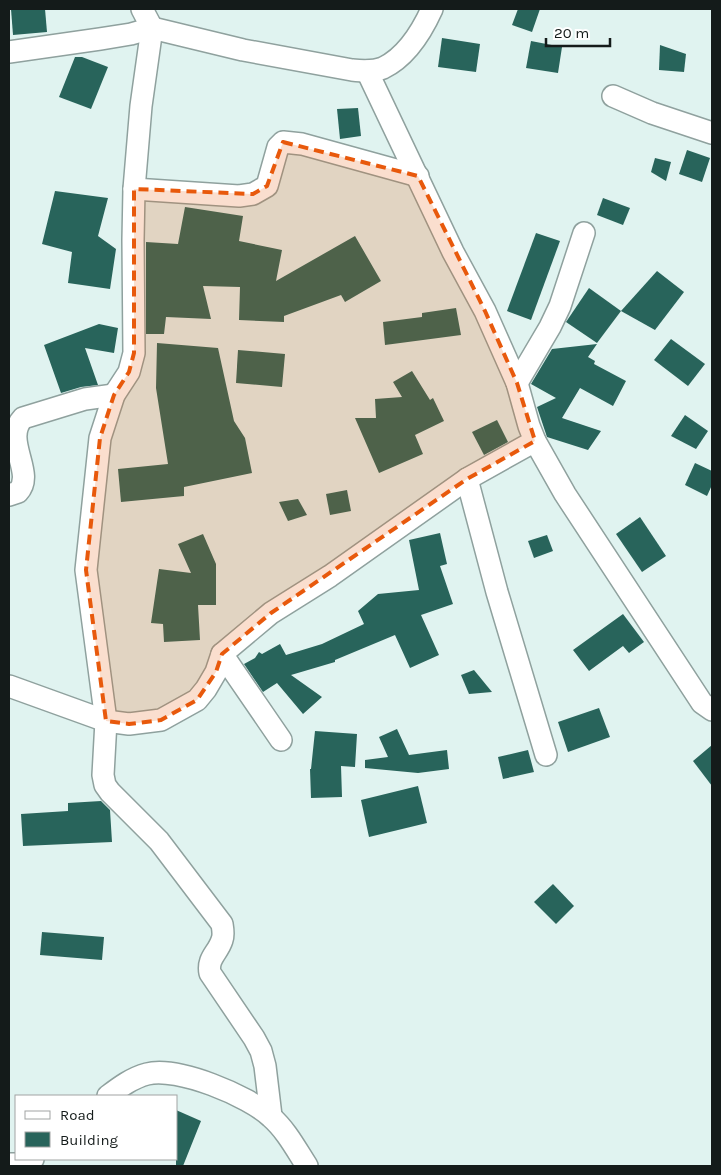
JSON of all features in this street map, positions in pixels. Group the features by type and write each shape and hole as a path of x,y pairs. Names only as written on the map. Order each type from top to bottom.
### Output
{"street":[{"path":"142,9 152,28 141,106 134,189 134,353 129,372 114,395 100,438 86,570 106,721 104,785 159,841 222,924 222,942 208,966 210,973 261,1051 265,1066 271,1116"},
{"path":"9,52 131,34 152,28 243,50 367,72 382,69 410,47 432,9"},
{"path":"367,72 453,252 485,311 517,383 535,441 566,494 702,703 712,710"},
{"path":"613,96 652,113 712,133"},
{"path":"134,189 239,196 253,194 267,186 278,147 283,142 302,144 418,176"},
{"path":"517,383 550,327 560,306 584,233"},
{"path":"9,495 18,492 23,484 15,434 17,424 22,418 85,399 114,395"},
{"path":"9,686 106,721 129,724 161,720 197,700 216,672 222,654 271,613 330,576 468,479 535,441"},
{"path":"468,479 500,601 546,755"},
{"path":"222,654 281,740"},
{"path":"109,1095 129,1081 149,1073 172,1072 197,1080 239,1096 271,1116 286,1133 307,1166"},
{"path":"9,1164 19,1164 30,1160"}],"highlighted area":[{"path":"283,142 418,176 485,311 517,383 535,441 467,479 271,613 222,654 216,672 197,700 161,720 129,724 106,721 86,570 100,438 114,395 129,372 134,353 134,189 253,194 267,186"}],"building":[{"path":"11,9 45,9 47,32 13,35"},
{"path":"518,9 540,9 532,32 512,25"},
{"path":"442,38 480,44 476,72 438,67"},
{"path":"531,41 562,47 558,73 526,68"},
{"path":"660,45 686,54 684,72 659,70"},
{"path":"75,57 82,57 108,67 91,109 59,97"},
{"path":"358,108 361,136 340,139 337,109"},
{"path":"687,150 710,158 702,182 679,174"},
{"path":"655,158 671,162 666,181 651,172"},
{"path":"55,191 108,198 98,236 116,249 110,289 68,283 72,252 42,244"},
{"path":"603,198 630,208 623,225 597,215"},
{"path":"185,207 243,216 239,241 282,250 276,281 355,236 381,281 345,302 341,295 284,316 284,322 239,320 240,287 203,286 211,319 166,317 164,334 146,334 146,242 178,244"},
{"path":"536,233 560,241 531,320 507,311"},
{"path":"657,271 684,292 655,330 621,311"},
{"path":"589,288 621,311 597,343 566,322"},
{"path":"456,308 461,335 385,345 383,322 422,317 422,313"},
{"path":"99,324 118,328 114,353 85,348 98,385 81,387 61,393 44,345"},
{"path":"671,339 705,364 688,386 654,360"},
{"path":"157,343 218,348 234,421 245,438 252,473 184,487 184,496 121,502 118,469 168,464 156,388"},
{"path":"597,344 588,357 595,361 594,364 626,381 613,406 580,388 562,418 601,431 588,450 547,437 537,407 556,398 531,384 552,349"},
{"path":"238,350 285,354 282,387 236,383"},
{"path":"412,371 430,400 433,398 444,421 415,435 423,454 379,473 355,418 376,418 375,399 402,397 393,382"},
{"path":"685,415 708,431 696,449 671,436"},
{"path":"497,420 508,442 484,455 472,432"},
{"path":"695,463 712,471 712,485 707,496 685,485"},
{"path":"347,490 351,511 330,515 326,494"},
{"path":"298,499 307,515 288,521 279,502"},
{"path":"640,517 666,556 642,572 616,534"},
{"path":"440,533 447,564 440,566 453,604 421,615 439,655 410,668 395,635 335,660 335,662 291,675 322,697 303,714 277,683 263,692 244,664 255,658 259,652 262,654 280,644 286,655 322,644 364,624 358,611 378,594 419,590 409,540"},
{"path":"203,534 216,564 216,605 198,605 200,640 164,642 163,624 151,623 159,569 191,573 178,544"},
{"path":"547,535 553,551 534,558 528,541"},
{"path":"623,614 644,642 629,653 623,646 589,671 573,650"},
{"path":"474,670 492,692 469,694 461,675"},
{"path":"599,708 610,737 568,752 558,722"},
{"path":"397,729 409,755 447,750 449,769 418,773 365,768 365,760 388,757 379,737"},
{"path":"315,731 357,734 355,767 341,766 342,797 311,798 310,769"},
{"path":"712,745 712,786 693,761"},
{"path":"528,750 534,772 503,779 498,757"},
{"path":"418,786 427,823 369,837 361,800"},
{"path":"101,801 110,810 112,842 23,846 21,814 68,811 68,803"},
{"path":"553,884 574,906 556,924 534,902"},
{"path":"42,932 104,937 102,960 40,955"},
{"path":"178,1111 201,1121 183,1166 176,1166 176,1160 178,1160"}]}
